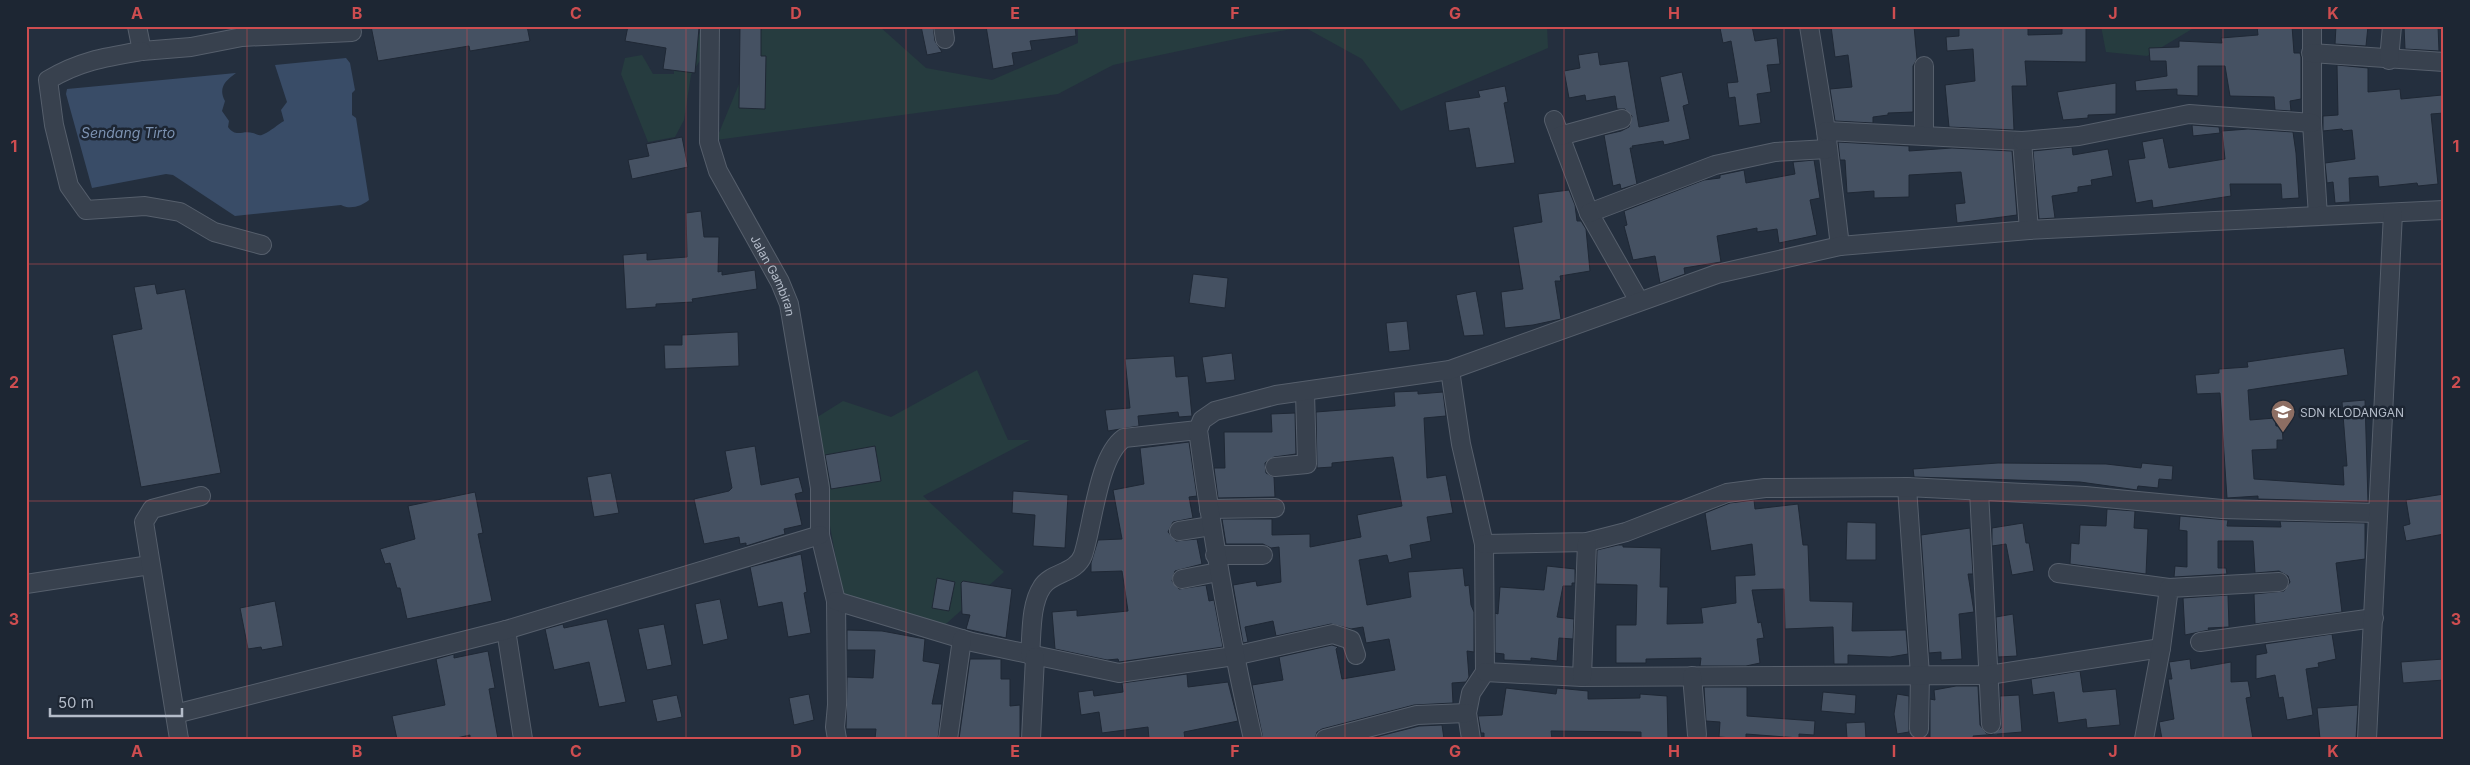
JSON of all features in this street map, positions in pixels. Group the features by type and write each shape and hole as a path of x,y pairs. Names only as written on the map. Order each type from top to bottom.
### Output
{"street":[{"path":"137,26 142,51"},
{"name":"Jalan Gambiran","path":"710,26 709,142 718,171 780,282 789,304 820,488 820,535 836,601 838,696 835,727 837,739"},
{"path":"1808,26 1827,140 1840,246"},
{"path":"2312,26 2312,123 2318,216"},
{"path":"2389,60 2392,26"},
{"path":"262,244 214,232 180,212 144,206 86,210 69,186 54,125 48,80 69,68 93,59 142,51 191,47 242,37 352,32"},
{"path":"2311,53 2389,60 2444,62"},
{"path":"1924,66 1924,136"},
{"path":"1589,212 1714,165 1827,140 1924,136 2022,141 2080,136 2189,114 2312,123"},
{"path":"1622,118 1557,128 1589,212 1639,301"},
{"path":"2022,141 2029,230"},
{"path":"1253,739 1234,656 1217,564 1198,430 1202,420 1215,411 1276,395 1305,393 1450,370 1717,274 1840,246 2029,230 2393,214 2444,210"},
{"path":"2367,739 2393,214"},
{"path":"1450,370 1461,444 1484,544 1485,672 1471,693 1468,713 1471,739"},
{"path":"1275,467 1307,464 1305,393"},
{"path":"1031,739 1032,656 1039,594 1049,580 1071,569 1082,557 1100,485 1116,444 1124,438 1198,430"},
{"path":"1484,544 1587,542 1626,532 1728,494 1765,488 1907,487 2085,496 2222,509 2378,513"},
{"path":"1907,487 1920,675 1919,729"},
{"path":"1978,491 1991,724"},
{"path":"179,739 144,522 152,509 201,496"},
{"path":"1179,531 1210,517 1275,508"},
{"path":"175,714 506,630 820,535"},
{"path":"1582,677 1587,542"},
{"path":"1182,579 1217,564 1263,555"},
{"path":"26,584 150,565"},
{"path":"2058,573 2169,588 2279,582"},
{"path":"2144,739 2161,648 2169,588"},
{"path":"836,601 962,639 1032,656 1119,673 1234,656 1333,634 1352,640 1356,656"},
{"path":"2200,642 2374,618"},
{"path":"506,630 523,739"},
{"path":"948,739 962,639"},
{"path":"1485,672 1582,677 1989,675 2161,648"},
{"path":"1692,676 1697,735"},
{"path":"1325,739 1417,715 1468,713"}],"green space":[{"path":"702,26 707,49 691,75 684,120 675,137 648,142 621,74 625,58 642,55 653,74 674,74 673,57 695,47"},
{"path":"763,26 879,26 926,68 992,80 1078,43 1078,26 1547,26 1548,48 1401,111 1362,59 1304,27 1250,36 1113,65 1058,94 716,140"},
{"path":"2101,26 2197,26 2147,56 2106,52"},
{"path":"977,370 1008,440 1030,440 923,496 1004,572 937,632 844,603 811,421 843,401 891,417"}],"water":[{"name":"Sendang Tirto","path":"346,58 350,63 355,90 352,93 352,115 356,118 369,200 363,204 356,207 341,205 235,216 173,175 166,174 92,188 66,94 67,89 236,73 226,82 222,92 225,101 222,111 229,121 228,127 237,133 249,132 261,135 284,121 281,110 287,102 275,65"}],"building":[{"path":"371,26 527,26 530,41 470,51 469,46 378,61"},
{"path":"628,26 699,28 695,73 663,69 666,48 625,41"},
{"path":"740,26 761,26 761,56 766,56 765,109 739,108"},
{"path":"921,26 933,26 935,41 942,52 927,55"},
{"path":"986,26 1075,26 1076,36 1030,41 1032,50 1012,53 1014,65 993,69"},
{"path":"1752,26 1755,41 1777,38 1780,64 1767,65 1771,92 1757,94 1761,123 1739,126 1735,97 1729,98 1727,83 1738,82 1731,41 1723,43 1720,28"},
{"path":"1831,26 1914,26 1917,59 1913,66 1913,112 1888,113 1888,115 1873,117 1873,123 1835,121 1830,89 1852,87 1848,55 1835,57"},
{"path":"2028,26 2028,35 2062,34 2062,27 2086,26 2086,62 2025,61 2027,86 2012,86 2014,130 1949,127 1945,85 1975,81 1973,49 1947,51 1946,37 1959,36 1959,27"},
{"path":"2257,26 2292,26 2294,53 2300,53 2301,57 2301,99 2290,101 2291,111 2275,110 2274,97 2230,96 2225,66 2198,66 2198,96 2177,95 2177,89 2136,91 2135,81 2167,76 2166,61 2150,61 2149,48 2179,47 2179,41 2222,43 2221,38 2258,35"},
{"path":"2336,26 2368,26 2366,46 2335,44"},
{"path":"2404,26 2438,26 2439,51 2405,49"},
{"path":"1598,52 1600,65 1628,61 1639,127 1669,121 1660,77 1682,72 1689,104 1683,106 1690,139 1664,145 1663,141 1632,146 1633,148 1630,148 1637,184 1621,189 1620,184 1613,186 1604,135 1629,127 1632,116 1625,109 1617,109 1615,96 1586,101 1585,95 1569,98 1564,71 1580,68 1578,55"},
{"path":"2337,65 2368,68 2368,92 2400,89 2401,99 2442,95 2444,113 2431,114 2438,184 2418,186 2417,183 2379,187 2378,176 2349,178 2350,202 2335,203 2333,182 2327,183 2325,163 2355,159 2352,130 2323,131 2323,116 2338,115"},
{"path":"2116,83 2116,114 2088,115 2088,118 2063,120 2057,92"},
{"path":"1505,86 1508,102 1504,103 1515,163 1476,168 1469,128 1449,131 1445,102 1480,97 1478,91"},
{"path":"2192,125 2219,127 2220,133 2193,136"},
{"path":"2248,129 2293,132 2299,198 2282,199 2281,184 2230,184 2231,196 2153,208 2152,200 2136,203 2128,160 2145,158 2142,142 2163,138 2169,168 2225,159 2222,131"},
{"path":"682,137 688,167 632,179 628,160 649,156 646,144"},
{"path":"1838,142 1909,146 1909,151 1952,148 2012,151 2017,215 1957,223 1955,204 1965,203 1961,172 1909,175 1909,197 1874,198 1874,191 1847,193 1845,160 1840,160"},
{"path":"2072,147 2073,155 2108,149 2113,176 2091,180 2092,185 2078,187 2078,192 2052,196 2055,218 2039,219 2033,151"},
{"path":"1814,160 1820,198 1810,200 1817,235 1779,243 1777,229 1757,232 1757,228 1717,236 1721,262 1684,268 1685,274 1660,283 1655,256 1633,260 1624,226 1627,225 1624,211 1704,180 1720,178 1720,175 1744,170 1746,183 1795,174 1793,162"},
{"path":"1569,190 1575,205 1577,221 1581,221 1586,229 1590,271 1560,276 1561,281 1555,281 1561,319 1505,328 1501,292 1523,289 1513,227 1542,222 1538,194"},
{"path":"701,211 704,237 719,237 718,272 722,271 722,275 755,270 757,289 692,299 693,302 656,304 656,307 626,309 623,255 647,253 647,260 687,257 686,213"},
{"path":"1193,274 1228,278 1225,308 1189,303"},
{"path":"155,284 157,294 185,289 221,473 141,487 112,335 142,329 134,287"},
{"path":"1476,291 1484,335 1464,336 1456,295"},
{"path":"1407,321 1410,350 1389,352 1386,323"},
{"path":"738,332 739,366 665,369 664,345 682,345 682,335"},
{"path":"2344,348 2348,375 2248,390 2250,420 2275,418 2276,426 2282,426 2283,440 2277,440 2277,449 2252,450 2254,479 2344,485 2343,466 2347,466 2342,402 2365,400 2368,502 2258,499 2258,496 2227,498 2220,393 2197,394 2195,375 2219,373 2219,369 2248,367 2247,362"},
{"path":"1232,353 1235,380 1206,383 1202,357"},
{"path":"1174,356 1176,377 1188,376 1192,416 1179,417 1178,412 1138,416 1139,426 1108,431 1105,410 1130,408 1125,359"},
{"path":"1418,391 1418,394 1443,392 1446,416 1424,418 1427,478 1446,475 1453,513 1427,517 1431,541 1410,545 1412,558 1389,563 1387,555 1359,560 1367,605 1411,597 1408,572 1463,568 1465,586 1469,585 1471,605 1474,612 1474,652 1467,651 1469,677 1466,682 1452,683 1453,703 1414,705 1322,729 1317,732 1315,739 1263,739 1252,685 1283,680 1279,657 1332,645 1338,647 1336,649 1342,679 1395,670 1389,639 1366,643 1363,627 1351,629 1331,624 1276,636 1273,621 1245,627 1248,642 1243,643 1233,585 1256,581 1257,586 1281,582 1279,547 1271,548 1263,544 1226,544 1222,519 1272,519 1272,535 1310,534 1310,547 1361,537 1357,515 1402,506 1393,457 1332,463 1332,467 1317,468 1316,412 1395,406 1394,392"},
{"path":"1295,413 1296,454 1274,457 1265,463 1266,473 1274,477 1275,497 1218,498 1214,468 1225,468 1224,432 1272,432 1271,414"},
{"path":"1189,442 1197,496 1189,497 1193,518 1173,522 1168,532 1176,541 1197,539 1202,564 1175,571 1172,581 1179,589 1206,585 1209,601 1214,600 1223,647 1119,662 1118,659 1107,660 1055,649 1052,612 1077,610 1077,616 1128,611 1122,571 1091,572 1091,563 1098,540 1122,539 1113,490 1144,484 1140,448"},
{"path":"755,446 761,485 799,477 803,492 795,494 802,525 784,529 785,534 746,546 746,543 740,544 739,537 704,544 694,499 729,491 732,488 725,451"},
{"path":"875,446 881,481 831,489 825,455"},
{"path":"1998,463 2106,464 2141,468 2142,463 2173,466 2172,480 2159,479 2158,488 2138,486 2137,490 2080,482 1914,477 1913,469"},
{"path":"611,473 619,513 594,517 587,477"},
{"path":"1013,491 1068,495 1065,548 1033,546 1035,515 1012,513"},
{"path":"475,492 483,533 478,534 492,601 407,619 400,588 397,588 390,563 385,564 380,549 415,539 408,506"},
{"path":"2444,494 2444,534 2406,541 2403,526 2410,524 2406,500"},
{"path":"1754,500 1755,509 1798,504 1803,545 1808,545 1810,601 1853,602 1852,631 1906,630 1908,654 1890,657 1848,655 1848,664 1834,664 1833,627 1785,629 1784,589 1752,590 1758,623 1761,622 1764,638 1757,639 1760,663 1746,666 1700,666 1701,658 1646,659 1646,663 1616,663 1616,625 1636,625 1637,585 1596,584 1597,550 1618,545 1623,545 1623,547 1661,548 1660,587 1668,587 1667,624 1703,623 1701,608 1736,603 1735,576 1755,575 1752,544 1711,551 1705,513 1730,503"},
{"path":"2107,509 2135,511 2134,528 2148,529 2146,574 2070,564 2071,543 2079,544 2080,525 2106,526"},
{"path":"2180,516 2228,520 2227,526 2281,527 2280,521 2365,523 2365,559 2336,563 2342,612 2255,624 2254,594 2284,591 2290,582 2288,576 2279,571 2255,573 2253,541 2218,541 2218,568 2226,568 2227,574 2174,577 2175,566 2187,567 2187,531 2179,530"},
{"path":"1847,522 1876,523 1876,560 1846,560"},
{"path":"2023,523 2026,543 2029,543 2034,571 2012,575 2006,544 1992,546 1992,528"},
{"path":"1970,528 1973,574 1968,574 1974,612 1959,614 1962,659 1941,660 1941,652 1929,653 1921,535"},
{"path":"801,554 807,592 804,593 811,633 788,637 782,602 758,607 750,567"},
{"path":"1547,566 1575,569 1575,583 1572,583 1572,586 1563,586 1557,617 1574,619 1573,639 1559,638 1557,661 1531,658 1531,661 1504,660 1504,654 1495,653 1495,613 1498,614 1500,587 1544,590"},
{"path":"937,578 955,582 949,611 932,608"},
{"path":"963,581 1012,589 1006,638 966,629 970,615 962,614 961,583"},
{"path":"2228,595 2229,627 2208,628 2209,630 2185,635 2183,598"},
{"path":"720,599 728,639 703,645 695,604"},
{"path":"275,601 283,646 262,650 261,647 248,649 240,608"},
{"path":"2013,614 2017,656 1998,657 1996,617"},
{"path":"607,619 626,702 599,707 589,662 554,670 545,629 563,624 564,628"},
{"path":"664,624 672,665 647,670 638,629"},
{"path":"847,630 882,631 925,639 923,661 940,664 932,704 942,704 938,739 875,739 876,729 846,729 847,677 873,678 875,650 847,650"},
{"path":"2332,634 2336,659 2318,663 2319,667 2306,669 2313,715 2287,720 2283,697 2279,698 2275,675 2256,679 2256,655 2267,653 2265,644"},
{"path":"488,651 495,688 489,689 498,739 470,739 470,735 452,739 397,739 392,716 445,705 436,659 454,654 454,658"},
{"path":"970,659 1001,659 1001,679 1010,679 1010,706 1020,705 1020,739 959,739"},
{"path":"2190,659 2191,669 2231,662 2231,682 2248,681 2251,697 2246,698 2253,739 2162,739 2159,722 2174,719 2168,679 2172,679 2169,662"},
{"path":"2444,659 2444,680 2403,683 2401,662"},
{"path":"2080,671 2083,692 2116,689 2120,725 2087,728 2086,719 2058,723 2054,692 2033,695 2031,679"},
{"path":"1187,674 1188,687 1228,682 1238,721 1184,732 1185,739 1149,739 1148,727 1102,733 1099,712 1081,715 1078,692 1093,690 1094,696 1123,692 1122,683"},
{"path":"1956,686 1978,686 1980,725 1990,735 1973,736 1974,739 1930,739 1930,699 1935,700 1934,690"},
{"path":"1704,687 1747,687 1747,716 1815,721 1814,735 1799,734 1799,738 1746,734 1746,739 1719,737 1720,722 1706,721"},
{"path":"1506,688 1556,694 1557,688 1588,691 1588,699 1640,698 1640,694 1667,696 1668,739 1641,739 1641,732 1551,731 1552,739 1484,739 1484,733 1481,733 1478,716 1502,715"},
{"path":"1823,692 1856,695 1855,714 1821,711"},
{"path":"809,694 814,720 794,725 789,698"},
{"path":"1897,694 1909,696 1909,732 1897,734 1894,714"},
{"path":"677,695 682,717 657,722 652,700"},
{"path":"2019,695 2022,732 1992,734 2001,728 2000,696"},
{"path":"2358,705 2356,739 2320,739 2317,708"},
{"path":"1865,722 1866,739 1847,739 1846,723"},
{"path":"1442,725 1444,739 1368,739 1419,726"}],"place":[{"name":"SDN KLODANGAN","path":"2283,433"}]}
